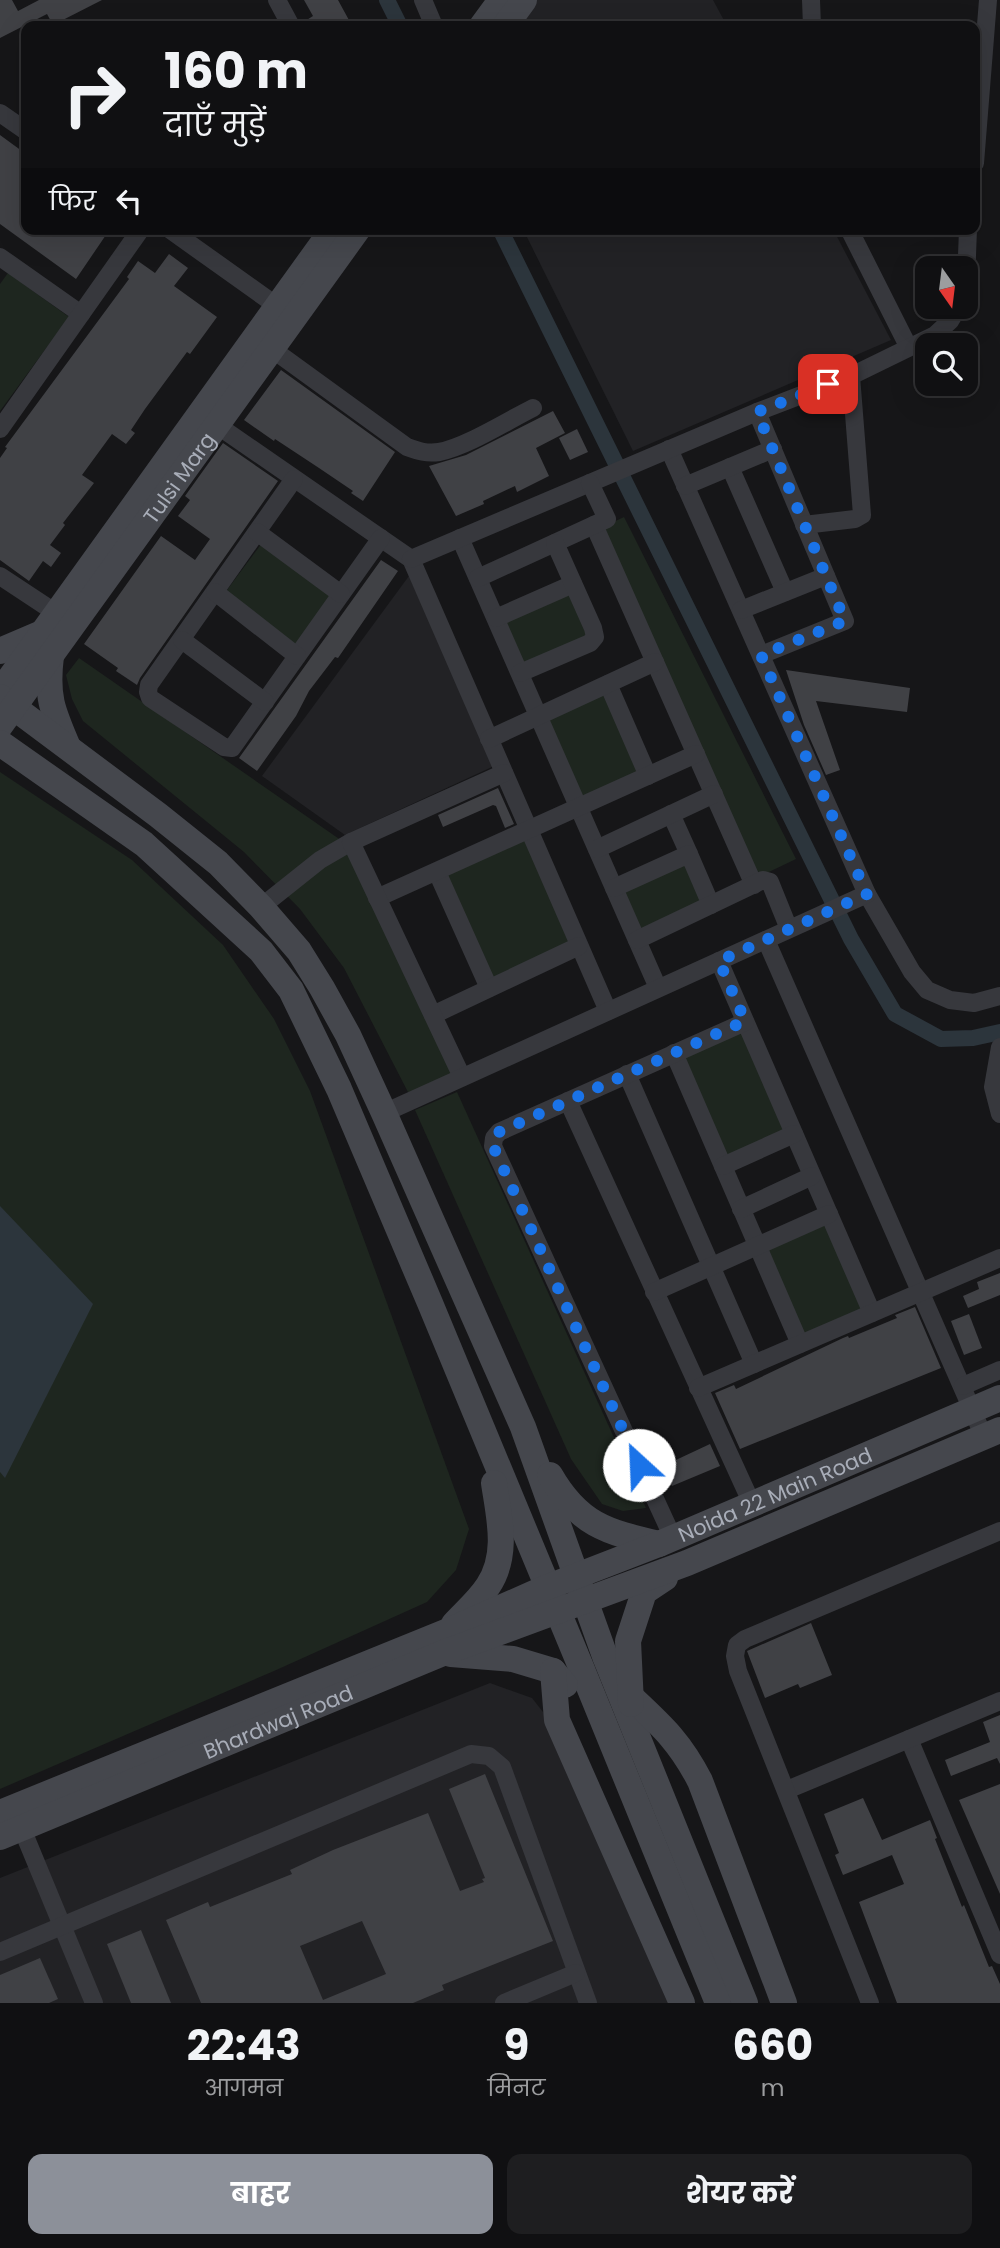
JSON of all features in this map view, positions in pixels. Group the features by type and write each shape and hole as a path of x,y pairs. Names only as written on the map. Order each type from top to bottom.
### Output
{"street":[{"path":"277,0 288,21"},
{"path":"423,0 432,21"},
{"path":"486,21 501,0"},
{"path":"509,21 524,0"},
{"path":"811,0 811,21"},
{"path":"980,97 988,0"},
{"path":"0,113 21,128"},
{"path":"0,429 137,235"},
{"path":"177,235 278,306"},
{"name":"Tulsi Marg","path":"3,705 50,633 329,235"},
{"name":"Tulsi Marg","path":"50,633 217,425 354,235"},
{"path":"852,235 908,346"},
{"path":"967,256 968,235"},
{"path":"3,266 81,314"},
{"path":"411,559 757,412 851,376 935,335 951,319"},
{"path":"272,349 407,447 424,453 456,447 533,408"},
{"path":"804,524 855,519 862,515 851,376"},
{"path":"757,412 845,621 761,655"},
{"path":"217,425 411,559 608,1011"},
{"path":"669,449 761,655 859,898 927,990 950,1000 974,1003 1000,996"},
{"path":"685,485 773,449"},
{"path":"730,467 785,592"},
{"path":"294,479 149,685 150,698 224,747 232,748 381,538"},
{"path":"478,578 607,519 598,479"},
{"path":"594,525 754,884"},
{"path":"257,532 341,594"},
{"path":"460,538 659,988"},
{"path":"520,673 590,643 594,637 555,543"},
{"path":"0,576 50,633 49,699 69,748"},
{"path":"741,610 826,576"},
{"path":"496,618 573,584"},
{"path":"215,592 297,656"},
{"path":"0,651 50,633"},
{"path":"182,639 265,702"},
{"path":"489,739 655,662"},
{"path":"608,684 648,776"},
{"path":"3,705 69,748 218,863 299,951 348,1035 523,1427 585,1602 718,2003"},
{"path":"0,743 144,844 261,951 291,990 339,1089 557,1612 623,1717 745,2003"},
{"path":"377,898 696,754"},
{"path":"261,907 311,867 351,842 504,773"},
{"path":"597,849 714,794"},
{"path":"671,814 711,905"},
{"path":"351,842 462,1077"},
{"path":"614,888 689,854"},
{"path":"437,872 489,988"},
{"path":"637,940 763,880 770,882 789,929"},
{"path":"384,1113 859,898"},
{"path":"766,940 967,1398 992,1433"},
{"path":"433,1015 579,946"},
{"path":"719,961 872,1313"},
{"path":"666,1541 493,1146 494,1138 499,1132 745,1021"},
{"path":"998,1104 994,1073 1000,1047"},
{"path":"674,1053 800,1344"},
{"path":"627,1074 754,1364"},
{"path":"568,1101 752,1504"},
{"path":"723,1166 794,1134"},
{"path":"741,1209 812,1176"},
{"path":"654,1292 829,1214"},
{"path":"698,1388 1000,1258"},
{"path":"967,1398 1000,1370"},
{"name":"Noida 22 Main Road","path":"548,1587 752,1504 967,1398 1000,1398"},
{"path":"523,1427 558,1490 576,1511 600,1527 666,1541"},
{"name":"Noida 22 Main Road","path":"557,1612 687,1563 992,1433"},
{"path":"487,1441 500,1524 501,1557 489,1586 445,1642 553,1671 623,1717 668,1732 685,1752 700,1780 783,2003"},
{"path":"870,2003 738,1671 735,1656 737,1645 1000,1531"},
{"path":"623,1717 628,1641 644,1592 687,1563"},
{"name":"Bhardwaj Road","path":"9,1822 445,1642 548,1587"},
{"name":"Bhardwaj Road","path":"445,1642 557,1612"},
{"path":"553,1671 557,1720 682,2003"},
{"path":"787,1790 1000,1701"},
{"path":"909,1739 1000,1955"},
{"path":"0,1952 471,1754 489,1756 502,1767 588,2003"},
{"path":"9,1822 62,1926 94,2003"},
{"path":"503,2003 576,1973"}],"shaded area":[{"path":"535,0 713,0 724,21 519,21"},
{"path":"526,235 836,235 891,340 633,451"},
{"path":"8,273 69,317 0,411 0,284"},
{"path":"624,517 796,859 756,878 601,528"},
{"path":"262,543 335,596 297,647 224,594"},
{"path":"409,576 494,766 345,835 262,776"},
{"path":"571,588 592,636 521,668 500,620"},
{"path":"79,658 345,843 452,1075 409,1094 344,968 300,909 244,852 83,721 72,699 66,675"},
{"path":"605,689 645,775 581,803 542,718"},
{"path":"0,772 132,860 223,945 274,1019 310,1091 469,1529 456,1570 427,1602 0,1789"},
{"path":"527,838 575,945 491,982 444,876"},
{"path":"687,858 708,904 638,935 618,890"},
{"path":"744,1031 789,1132 727,1160 681,1059"},
{"path":"457,1092 646,1508 623,1511 602,1504 571,1459 415,1110"},
{"path":"0,1206 93,1304 5,1478 0,1472"},
{"path":"828,1223 866,1308 802,1336 763,1251"},
{"path":"490,1683 532,1698 557,1730 672,2003 0,2003 0,1878"}],"building":[{"path":"0,0 12,0 18,11 39,0 102,0 61,21 51,21 47,14 33,21 21,21 21,27 0,38"},
{"path":"304,0 338,0 349,21 305,21 313,16"},
{"path":"0,135 21,150 21,235 106,235 76,279 0,224"},
{"path":"169,254 188,268 174,286 217,317 145,409 131,430 135,433 126,444 112,434 82,475 94,483 63,523 65,525 50,545 61,553 51,567 43,561 29,581 0,560 0,458 7,448 5,447 129,279 127,277 138,261 155,273"},
{"path":"281,370 395,452 363,501 351,493 353,491 244,420"},
{"path":"553,411 565,433 536,448 549,476 517,492 515,486 456,516 429,466 466,455"},
{"path":"577,429 588,452 570,460 559,438"},
{"path":"223,443 278,481 137,685 84,644 161,536 195,560 210,539 178,516 190,500 185,496"},
{"path":"381,560 398,571 338,658 335,657 309,691 296,716 257,771 239,758"},
{"path":"786,670 910,688 907,712 816,701 840,770 826,775 804,725"},
{"path":"498,788 514,824 505,828 496,806 493,805 443,827 438,815"},
{"path":"1000,1273 1000,1295 968,1308 963,1296 979,1289 977,1282"},
{"path":"915,1307 941,1368 740,1449 715,1393 734,1385 736,1389 843,1338 897,1318 895,1315"},
{"path":"969,1314 982,1348 964,1355 951,1321"},
{"path":"710,1444 720,1466 672,1486 663,1466"},
{"path":"811,1623 832,1675 800,1688 798,1684 765,1698 747,1651"},
{"path":"1000,1715 1000,1764 997,1758 951,1776 945,1760 990,1742 983,1722"},
{"path":"485,1774 553,1941 442,1985 444,1990 413,2003 201,2003 166,1920 208,1902 210,1907 292,1874 290,1870 333,1850 428,1813 460,1891 484,1882 482,1879 485,1878 449,1789","holes":["362,1921 386,1974 323,2000 300,1946"]},
{"path":"1000,1784 1000,1894 959,1800"},
{"path":"863,1798 882,1840 930,1820 962,1907 964,1905 989,1967 992,1966 1000,1984 1000,2003 897,2003 859,1902 904,1884 892,1855 843,1875 835,1855 839,1853 824,1814"},
{"path":"141,1930 171,2003 131,2003 107,1944"},
{"path":"40,1958 58,1999 49,2003 0,2003 0,1975"}],"waterway":[{"path":"387,0 398,21"},
{"path":"503,235 851,939 895,1014 941,1039 973,1038 1000,1032"}],"route":[{"path":"639,1465 493,1146 494,1138 499,1132 745,1021 719,961 867,894 761,655 845,621 757,412 828,384"}]}
